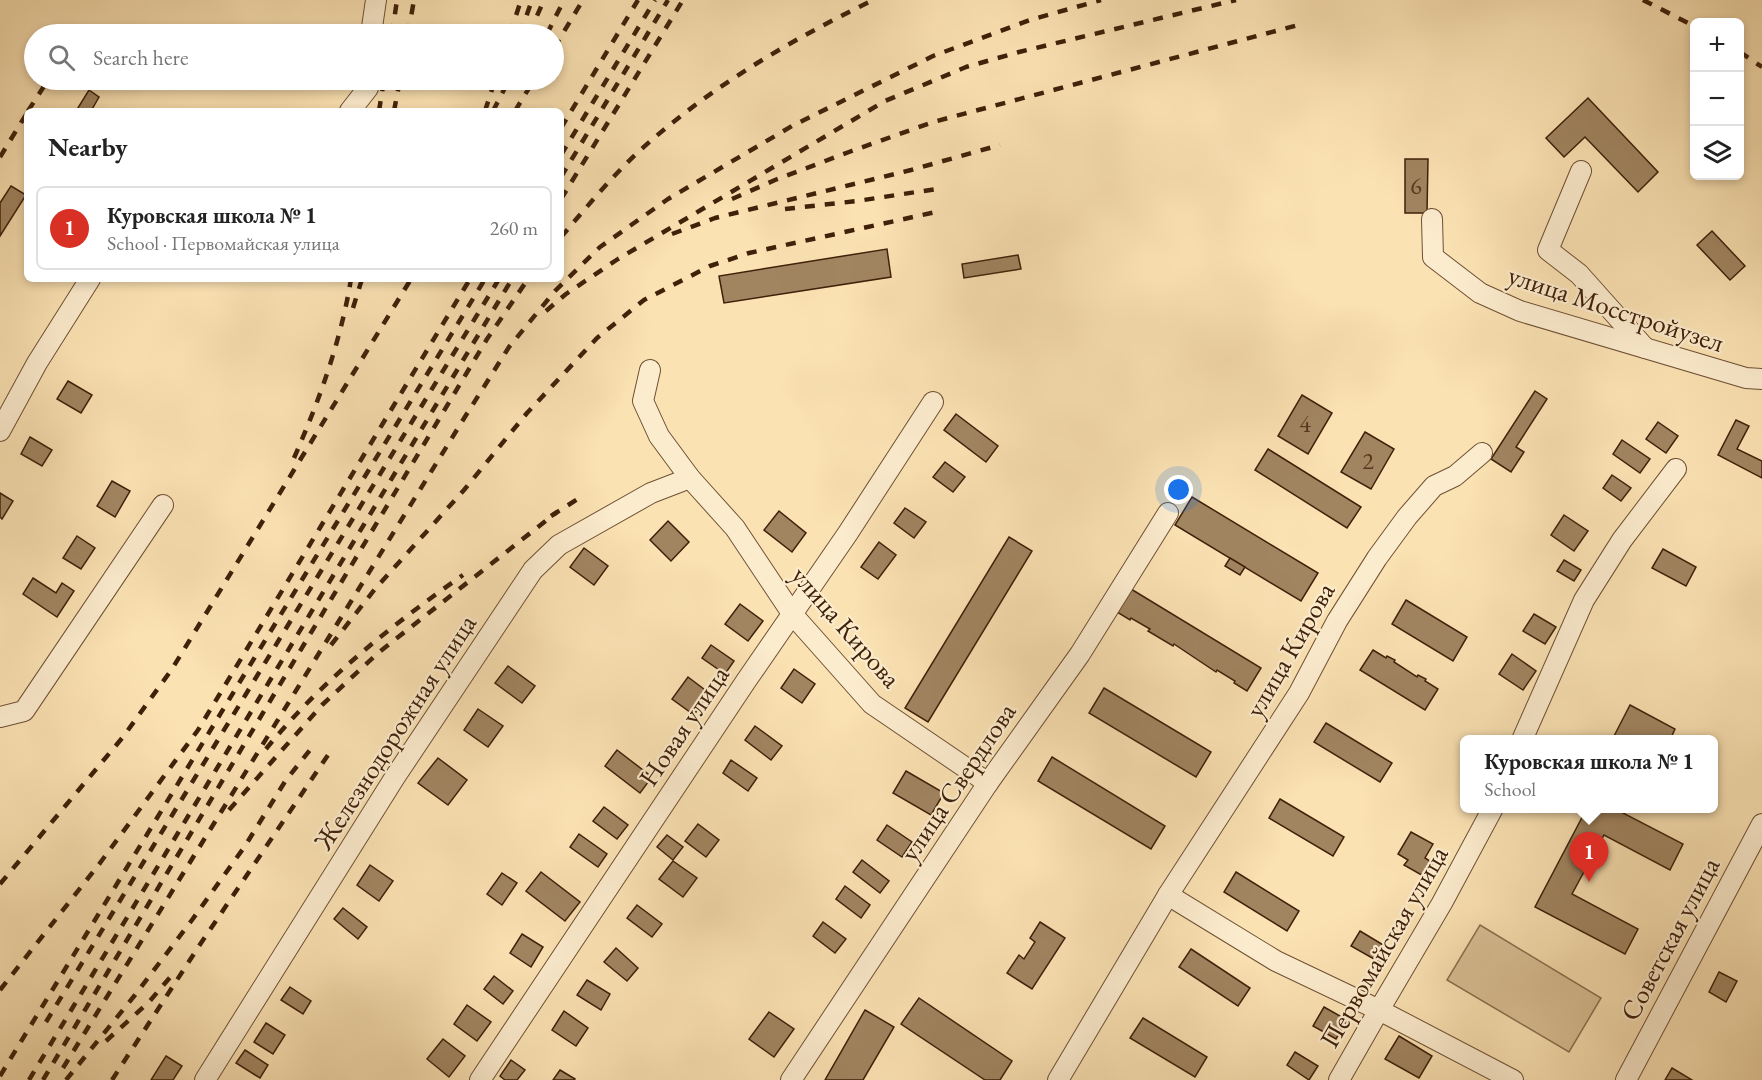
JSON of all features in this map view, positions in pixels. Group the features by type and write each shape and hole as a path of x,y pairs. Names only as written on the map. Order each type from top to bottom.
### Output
{"street":[{"path":"372,24 376,0"},
{"path":"352,108 366,90"},
{"path":"1581,171 1548,250 1579,274 1646,348"},
{"name":"улица Мосстройузел","path":"1432,219 1433,257 1480,293 1520,310 1746,378 1762,379"},
{"path":"0,431 37,363 88,282"},
{"name":"улица Кирова","path":"650,370 643,401 659,436 690,478 735,528 793,615 872,704 988,783"},
{"name":"Новая улица","path":"480,1080 746,681 793,615 933,402"},
{"name":"улица Кирова","path":"1058,1080 1168,895 1299,693 1337,621 1377,558 1434,486 1455,476 1482,453"},
{"path":"1524,735 1584,600 1622,540 1676,469"},
{"name":"Железнодорожная улица","path":"205,1080 395,777 533,570 559,545 651,493 690,478"},
{"path":"0,717 24,711 163,505"},
{"name":"улица Свердлова","path":"791,1080 988,783 1080,654 1168,513"},
{"name":"Первомайская улица","path":"1340,1080 1378,1010 1442,903 1490,813"},
{"name":"Советская улица","path":"1626,1080 1762,824"},
{"path":"1168,895 1276,961 1378,1010 1513,1080"}],"shaded area":[{"path":"1480,925 1601,998 1569,1052 1447,980"}],"building":[{"path":"89,90 99,97 93,108 78,108"},
{"path":"1588,98 1658,172 1638,192 1585,137 1564,157 1546,138"},
{"path":"1405,159 1428,159 1427,213 1405,213"},
{"path":"11,186 24,194 24,198 0,236 0,203"},
{"path":"1712,231 1745,266 1730,280 1697,245"},
{"path":"887,249 891,277 724,303 719,276"},
{"path":"1018,255 1021,269 964,278 962,264"},
{"path":"68,381 92,395 81,413 57,399"},
{"path":"1535,391 1547,399 1516,447 1524,452 1511,472 1491,459"},
{"path":"1302,395 1332,413 1308,454 1278,436"},
{"path":"956,414 998,446 986,462 944,430"},
{"path":"1736,420 1749,426 1737,449 1762,461 1762,478 1718,455"},
{"path":"1658,422 1678,436 1666,453 1646,439"},
{"path":"1365,432 1394,449 1371,489 1341,472"},
{"path":"30,437 52,450 42,466 21,454"},
{"path":"1622,440 1650,459 1640,473 1613,454"},
{"path":"1268,449 1361,507 1347,528 1255,470"},
{"path":"945,462 965,477 953,492 933,477"},
{"path":"1612,475 1631,488 1621,501 1603,488"},
{"path":"112,481 130,491 115,517 97,506"},
{"path":"0,493 13,501 2,519 0,517"},
{"path":"1192,497 1318,573 1301,601 1175,525"},
{"path":"905,508 926,522 914,538 894,523"},
{"path":"779,511 806,533 792,552 764,530"},
{"path":"1564,515 1588,531 1574,551 1551,535"},
{"path":"668,521 689,542 671,561 650,540"},
{"path":"77,536 95,548 81,569 63,558"},
{"path":"1009,537 1032,551 928,722 905,708"},
{"path":"879,542 896,555 878,579 861,567"},
{"path":"584,548 608,566 594,585 570,567"},
{"path":"1663,549 1696,567 1686,586 1652,568"},
{"path":"1230,558 1245,567 1240,575 1225,566"},
{"path":"1564,560 1581,570 1574,581 1557,571"},
{"path":"33,578 56,593 62,583 74,591 57,617 23,594"},
{"path":"1131,589 1261,668 1247,691 1217,670 1216,672 1174,644 1173,646 1148,631 1150,629 1117,612"},
{"path":"1406,600 1467,637 1453,661 1392,624"},
{"path":"740,604 763,621 748,641 725,624"},
{"path":"1534,614 1556,627 1545,644 1523,631"},
{"path":"711,645 734,661 725,674 702,658"},
{"path":"1373,650 1386,658 1387,656 1395,660 1394,662 1417,677 1418,675 1426,679 1425,681 1438,689 1425,710 1360,670"},
{"path":"1512,654 1536,671 1523,690 1499,674"},
{"path":"508,666 535,686 522,703 495,683"},
{"path":"794,669 815,684 802,703 781,688"},
{"path":"688,677 709,693 694,715 672,699"},
{"path":"1104,688 1211,752 1196,777 1089,713"},
{"path":"1630,705 1675,729 1672,735 1615,735"},
{"path":"478,709 503,726 488,747 464,730"},
{"path":"1326,723 1392,763 1380,782 1314,742"},
{"path":"755,726 782,746 771,760 745,740"},
{"path":"617,750 652,777 640,793 605,766"},
{"path":"1052,757 1165,826 1151,849 1038,781"},
{"path":"438,758 467,780 448,805 418,783"},
{"path":"731,760 757,778 748,791 723,773"},
{"path":"906,771 944,793 931,815 893,793"},
{"path":"1280,799 1344,837 1333,856 1269,818"},
{"path":"604,807 628,825 617,839 593,821"},
{"path":"1584,813 1623,813 1683,844 1670,870 1604,835 1572,894 1638,929 1625,954 1535,907"},
{"path":"698,824 719,840 706,857 685,841"},
{"path":"887,825 912,842 902,857 877,840"},
{"path":"1411,832 1433,844 1425,858 1433,863 1425,877 1404,865 1408,860 1398,854"},
{"path":"579,834 607,854 598,867 570,847"},
{"path":"667,835 683,847 673,860 657,847"},
{"path":"862,860 889,881 880,893 853,872"},
{"path":"673,861 697,878 683,897 659,879"},
{"path":"370,865 393,881 379,901 357,885"},
{"path":"541,872 580,902 565,921 526,891"},
{"path":"1236,872 1299,911 1287,931 1224,892"},
{"path":"502,873 517,883 502,905 487,894"},
{"path":"845,886 870,905 861,918 836,899"},
{"path":"637,905 662,924 652,937 627,918"},
{"path":"343,908 367,927 358,939 334,919"},
{"path":"823,922 846,939 835,953 813,936"},
{"path":"1040,922 1065,938 1032,989 1007,973 1019,955 1024,959 1035,942 1030,938"},
{"path":"1360,931 1390,949 1381,963 1351,946"},
{"path":"522,934 543,947 531,967 510,953"},
{"path":"616,948 638,968 627,981 604,962"},
{"path":"1191,949 1250,988 1238,1006 1179,967"},
{"path":"1719,972 1737,981 1726,1002 1709,992"},
{"path":"494,976 513,991 503,1004 484,989"},
{"path":"587,980 610,994 601,1010 577,995"},
{"path":"290,987 311,1001 303,1014 281,1000"},
{"path":"919,998 1012,1061 1000,1080 985,1080 901,1024"},
{"path":"467,1005 491,1022 477,1041 454,1024"},
{"path":"1324,1007 1347,1020 1336,1039 1313,1026"},
{"path":"865,1010 894,1027 863,1080 825,1080"},
{"path":"564,1011 588,1028 576,1046 552,1030"},
{"path":"769,1012 794,1029 774,1057 749,1039"},
{"path":"1143,1018 1207,1057 1195,1077 1130,1038"},
{"path":"266,1023 285,1035 273,1054 254,1042"},
{"path":"1399,1036 1432,1056 1419,1078 1385,1059"},
{"path":"443,1039 465,1056 449,1077 427,1059"},
{"path":"245,1050 268,1065 260,1078 236,1063"},
{"path":"1295,1052 1318,1066 1309,1080 1287,1065"},
{"path":"166,1056 182,1066 173,1080 151,1080"},
{"path":"511,1060 525,1070 517,1080 505,1080 500,1076"},
{"path":"1672,1068 1692,1080 1665,1080"},
{"path":"560,1070 575,1079 553,1080"}],"railway":[{"path":"393,24 397,0"},
{"path":"410,24 414,0"},
{"path":"513,24 521,0"},
{"path":"524,24 532,0"},
{"path":"533,24 544,0"},
{"path":"552,24 564,0"},
{"path":"564,31 583,0"},
{"path":"564,123 638,0"},
{"path":"564,150 655,0"},
{"path":"564,172 668,0"},
{"path":"564,194 683,0"},
{"path":"564,234 635,155 690,109 718,88 778,50 873,0"},
{"path":"63,1068 509,347 555,291 600,247 668,199 792,126 933,56 1030,20 1101,0"},
{"path":"546,311 566,294 618,259 885,101 966,67 1236,0"},
{"path":"1643,0 1690,24"},
{"path":"732,199 775,180 933,122 1302,24"},
{"path":"1744,55 1762,67"},
{"path":"30,108 42,90"},
{"path":"379,108 382,90"},
{"path":"395,108 398,90"},
{"path":"486,108 492,90"},
{"path":"495,108 504,90"},
{"path":"517,108 528,90"},
{"path":"0,157 24,118"},
{"path":"672,234 715,218 911,170 1000,145"},
{"path":"785,209 943,188"},
{"path":"331,645 375,589 464,490 527,413 597,338 644,300 710,266 749,253 936,212"},
{"path":"294,458 328,370 350,282"},
{"path":"353,308 361,282"},
{"path":"0,884 123,737 172,669 409,282"},
{"path":"0,990 100,863 198,730 468,282"},
{"path":"0,1076 483,282"},
{"path":"46,1022 497,282"},
{"path":"29,1080 510,282"},
{"path":"43,1080 487,339 526,282"},
{"path":"551,516 584,495"},
{"path":"229,810 322,705 378,653 557,512"},
{"path":"266,749 287,724 334,677 384,634 463,575"},
{"path":"66,1080 192,920 245,846 286,780 314,745"},
{"path":"112,1080 328,755"},
{"path":"106,1041 149,1002 172,975"}],"place":[{"name":"Куровская школа № 1","path":"1589,882"}]}
